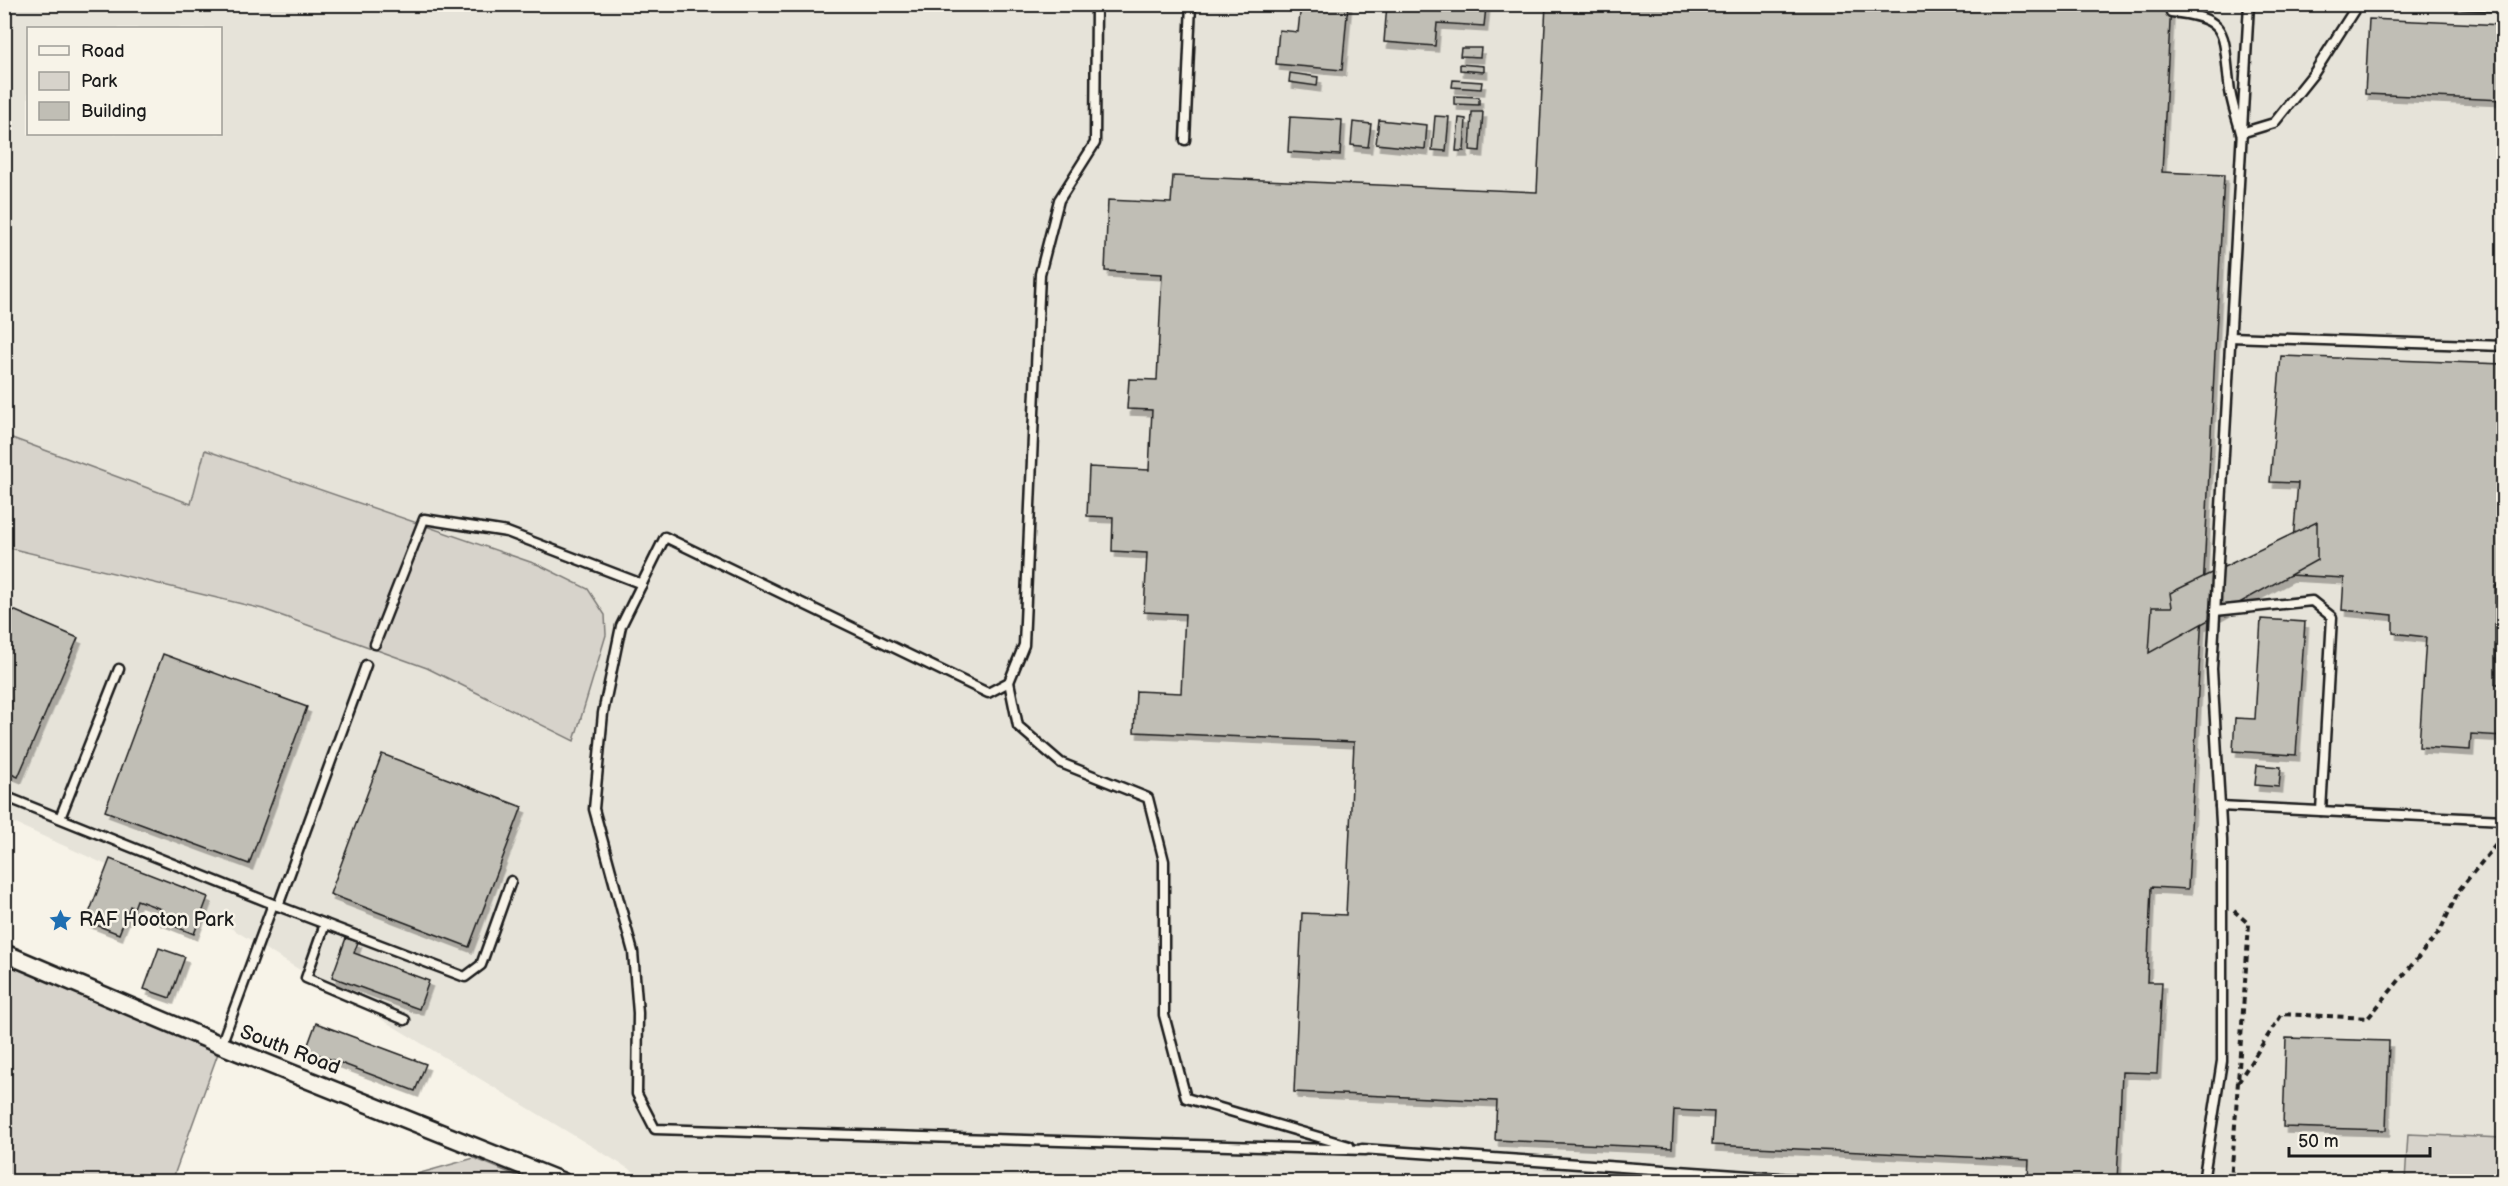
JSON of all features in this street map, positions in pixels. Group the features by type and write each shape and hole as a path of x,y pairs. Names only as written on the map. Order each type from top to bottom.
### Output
{"street":[{"name":"South Road","path":"4,953 221,1045 563,1182"}],"lane":[{"path":"1096,4 1095,143 1059,200 1040,274 1024,645 1009,682 1017,726 1061,763 1148,798 1164,861 1164,1015 1186,1098 1257,1121 1365,1150"},
{"path":"1185,140 1191,4"},
{"path":"2203,1182 2222,1060 2220,806 2212,669 2248,4"},
{"path":"2241,133 2274,123 2314,73 2358,4"},
{"path":"2457,4 2504,6"},
{"path":"2171,12 2198,15 2214,24 2225,40 2229,86 2241,133"},
{"path":"2230,337 2504,346"},
{"path":"375,644 424,519 507,531 642,584"},
{"path":"1009,682 988,693 665,537 621,626 603,713 594,808 633,952 638,1013 637,1094 655,1129 1365,1150 1837,1182"},
{"path":"2215,610 2312,601 2332,617 2321,811"},
{"path":"221,1045 366,665"},
{"path":"60,818 119,669"},
{"path":"4,796 275,905 465,977 481,965 511,880"},
{"path":"2220,806 2504,820"},
{"path":"325,924 306,978 405,1020"}],"path":[{"path":"2238,1082 2282,1014 2368,1018 2440,932 2459,890 2504,835"},
{"path":"2222,901 2249,924 2231,1182"}],"shaded area":[{"path":"5,5 2503,5 2503,1181 649,1181 186,901 5,819"}],"green space":[{"path":"4,435 191,504 205,450 539,565 588,589 605,615 606,635 574,741 427,668 263,609 5,547"},
{"path":"4,953 221,1045 172,1181 5,1181"},
{"path":"2408,1134 2503,1138 2503,1181 2405,1181"},
{"path":"474,1158 529,1181 392,1181"}],"building":[{"path":"1301,4 1348,4 1342,70 1276,64 1279,30 1298,32"},
{"path":"1387,4 1486,7 1484,26 1437,23 1435,46 1384,42"},
{"path":"1546,4 2171,4 2162,172 2224,175 2188,889 2151,887 2147,982 2162,982 2157,1073 2122,1072 2117,1182 2028,1179 2029,1160 1712,1145 1714,1112 1674,1110 1672,1148 1495,1140 1497,1101 1294,1092 1302,913 1346,915 1354,742 1134,732 1136,691 1181,693 1185,614 1144,612 1147,553 1112,551 1113,517 1087,516 1089,467 1149,470 1152,410 1127,409 1129,379 1157,380 1162,274 1105,271 1108,200 1171,203 1173,176 1537,192"},
{"path":"2369,19 2504,25 2504,100 2365,94"},
{"path":"1461,48 1481,48 1480,57 1460,56"},
{"path":"1460,64 1484,66 1484,72 1460,70"},
{"path":"1290,73 1318,77 1317,86 1289,82"},
{"path":"1453,80 1482,82 1481,89 1452,87"},
{"path":"1454,96 1479,97 1479,105 1454,104"},
{"path":"1472,112 1483,112 1480,151 1470,150"},
{"path":"1435,116 1449,117 1446,151 1432,150"},
{"path":"1290,117 1342,120 1340,155 1288,152"},
{"path":"1459,118 1466,119 1464,151 1456,151"},
{"path":"1379,120 1427,125 1425,149 1376,144"},
{"path":"1353,122 1371,124 1368,147 1351,145"},
{"path":"2281,356 2504,364 2504,586 2495,586 2495,684 2504,684 2504,736 2471,734 2470,750 2419,747 2426,637 2393,633 2393,615 2342,610 2344,578 2290,575 2298,483 2270,482"},
{"path":"2317,522 2317,560 2149,653 2152,607 2172,607 2170,593"},
{"path":"4,606 78,638 18,777 4,771"},
{"path":"2261,619 2305,622 2296,755 2233,751 2235,718 2255,719"},
{"path":"163,654 307,707 249,864 105,811"},
{"path":"382,754 522,807 469,947 330,894"},
{"path":"2257,765 2281,767 2279,787 2255,785"},
{"path":"110,859 208,897 194,934 157,919 161,909 137,900 134,908 130,906 119,934 86,921"},
{"path":"346,938 358,942 354,953 429,981 419,1009 332,977"},
{"path":"159,948 185,957 170,998 144,989"},
{"path":"316,1023 426,1064 415,1091 306,1050"},
{"path":"2286,1038 2389,1041 2386,1130 2283,1127"}],"place":[{"name":"RAF Hooton Park","path":"61,920"}]}
